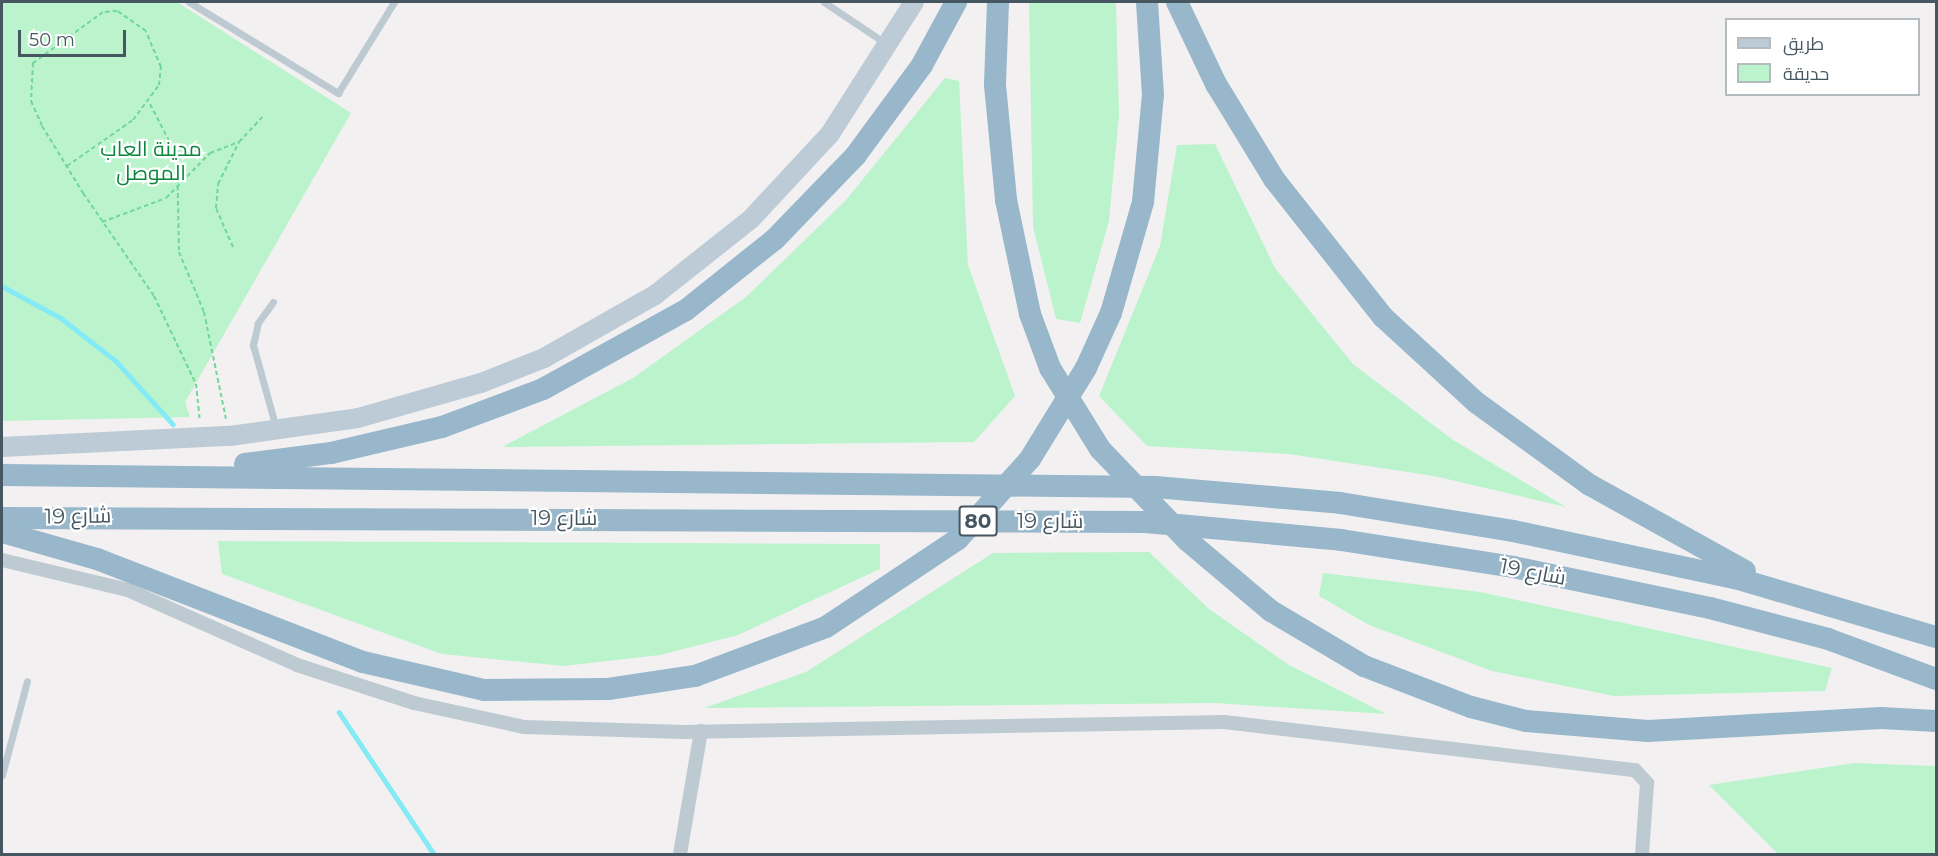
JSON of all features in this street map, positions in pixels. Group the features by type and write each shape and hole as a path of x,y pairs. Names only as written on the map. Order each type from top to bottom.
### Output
{"highway":[{"path":"145,476 331,453 442,427 543,389 633,343 732,275 818,198 896,101 956,2"},
{"path":"998,2 995,85 1016,254 1050,368 1078,418 1187,540 1271,611 1364,666 1471,707 1526,721 1648,731 1881,718 1936,721"},
{"path":"2,532 97,559 363,662 439,683 522,692 608,689 695,676 826,627 958,539 1054,424 1111,313 1129,261 1150,144 1147,2"},
{"path":"1177,2 1216,84 1274,179 1344,273 1420,354 1477,403 1590,485 1708,555 1808,599"},
{"name":"شارع 19","path":"2,476 1155,487 1341,503 1513,531 1808,599 1936,637"},
{"name":"شارع 19","path":"2,518 1145,522 1341,540 1513,567 1710,608 1828,639 1936,679"}],"main road":[{"path":"2,447 230,436 358,418 481,383 544,358 655,294 792,179 830,134 889,46 914,2"}],"street":[{"path":"2,560 128,590 297,665 414,703 524,727 700,731 1224,722 1635,770 1647,783 1642,855"},
{"path":"680,855 700,731"}],"lane":[{"path":"189,2 338,93 394,2"},
{"path":"824,2 889,46"},
{"path":"273,302 258,323 253,345 277,430"},
{"path":"2,775 27,681"}],"path":[{"path":"67,166 150,104 161,67 146,32 133,18 103,12 57,40 33,63 29,78 31,101 67,166 102,222 154,296 196,384 202,416 189,438"},
{"path":"150,104 177,156 182,182 180,252 204,312 230,436"},
{"path":"232,247 216,208 218,184 239,142 263,116"},
{"path":"102,222 150,206 182,182 210,153 239,142"}],"green space":[{"name":"مدينة العاب الموصل","path":"2,2 177,2 351,113 185,402 190,417 2,421"},
{"path":"1029,2 1116,2 1119,115 1109,221 1080,323 1056,319 1033,227"},
{"path":"945,78 959,81 968,265 1015,396 974,442 502,447 633,378 746,297 846,200"},
{"path":"1215,144 1275,268 1353,364 1453,440 1566,507 1434,476 1289,454 1147,446 1099,396 1160,246 1177,145"},
{"path":"218,541 880,544 880,569 738,635 660,655 564,666 442,654 222,574"},
{"path":"1149,552 1209,609 1289,665 1386,714 1215,703 704,708 806,672 993,553"},
{"path":"1323,573 1480,592 1832,668 1825,691 1614,696 1492,671 1369,625 1319,596"},
{"path":"1854,763 1936,766 1936,854 1778,854 1709,785"}],"waterway":[{"path":"2,286 61,318 116,361 173,424"},
{"path":"339,712 434,854"}]}
